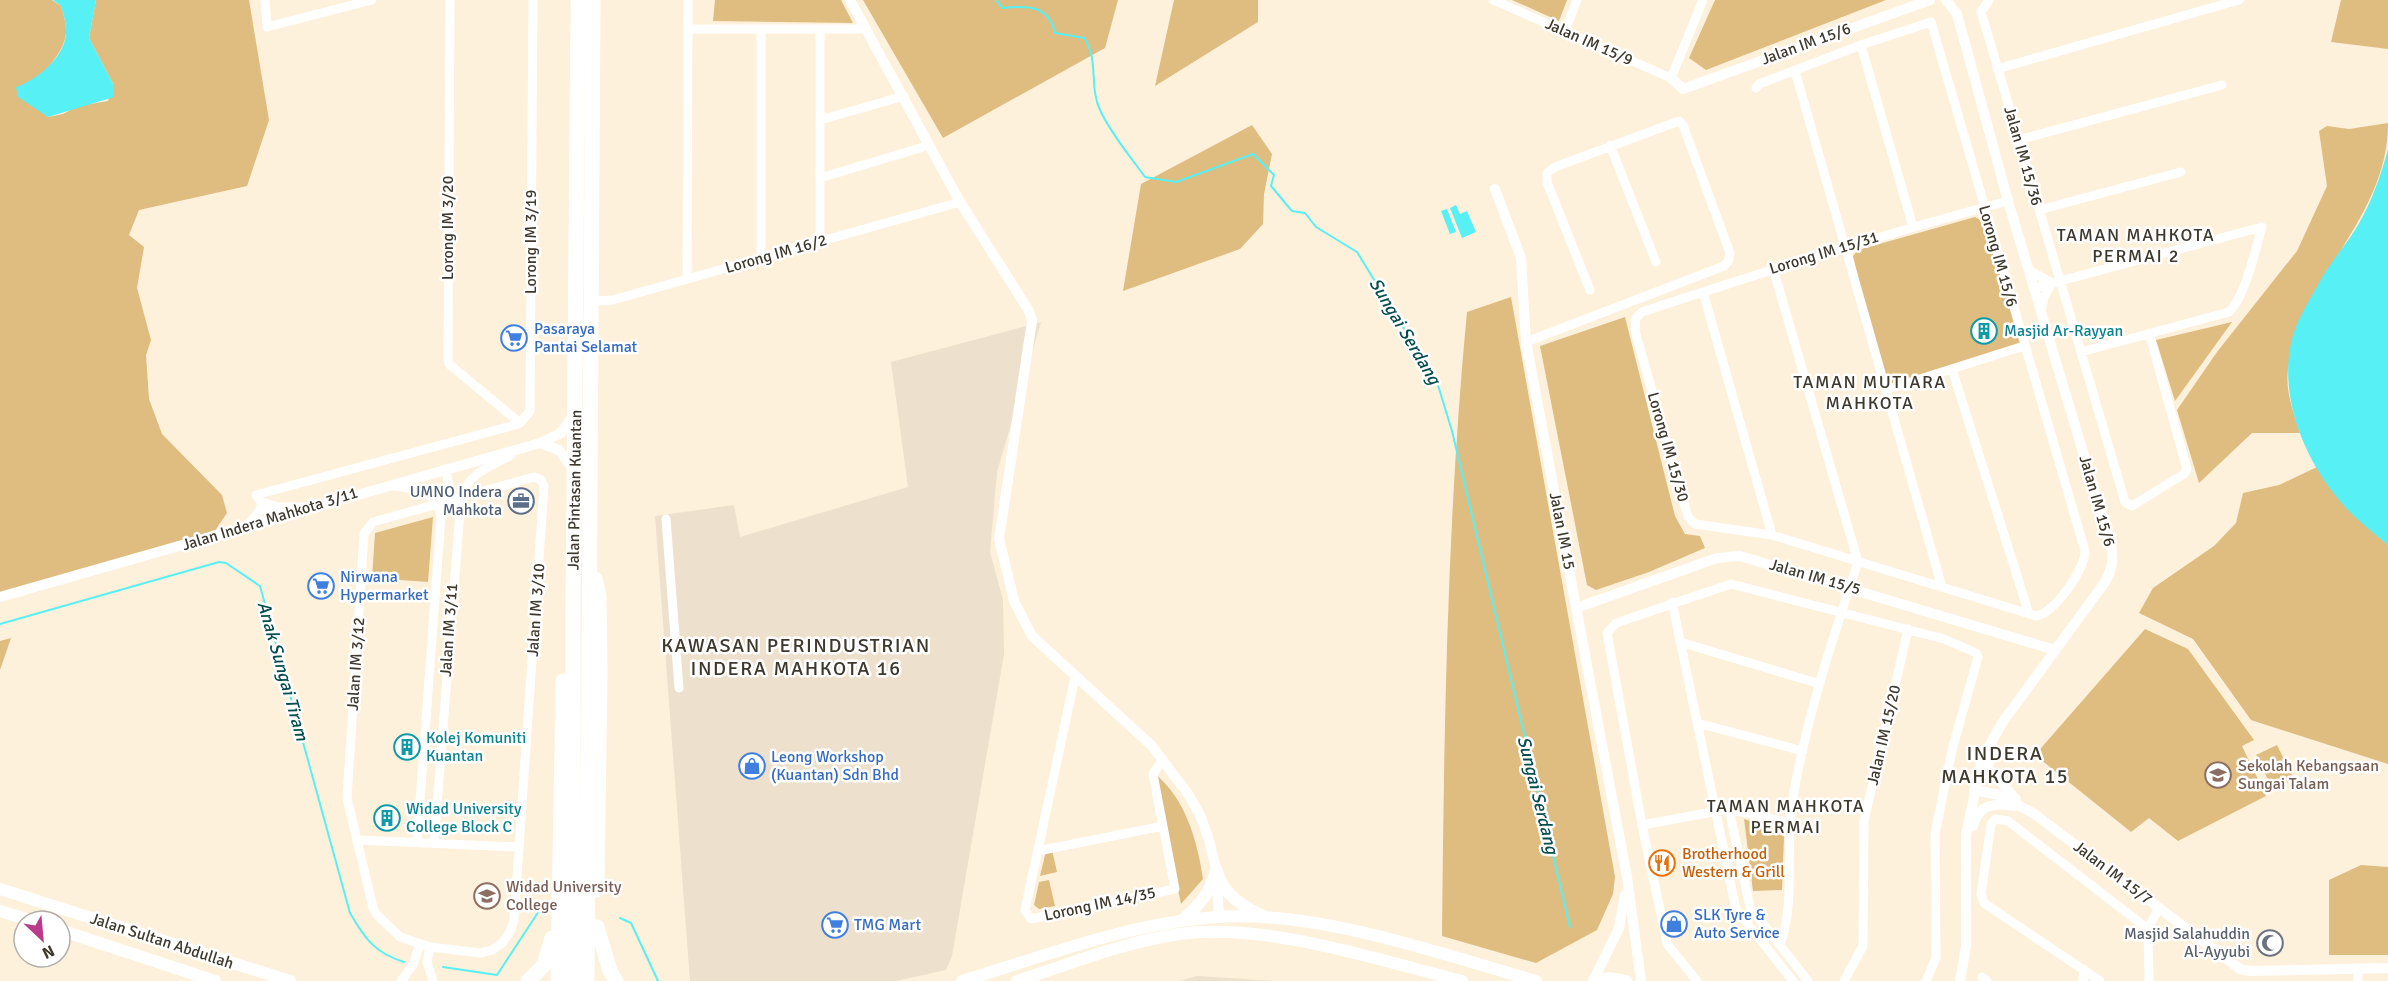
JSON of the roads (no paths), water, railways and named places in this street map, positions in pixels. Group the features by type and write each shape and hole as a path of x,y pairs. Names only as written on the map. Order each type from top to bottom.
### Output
{"highway":[{"name":"Jalan Pintasan Kuantan","path":"562,980 577,407 578,0"},
{"name":"Jalan Pintasan Kuantan","path":"593,0 588,612 593,979"},
{"path":"589,549 599,596 597,927 593,979"},
{"path":"562,980 559,908 564,624 573,569"},
{"path":"528,981 544,965 559,908"},
{"path":"597,927 610,971 616,981"}],"main road":[{"path":"1216,868 1220,882 1230,896 1268,918"},
{"path":"1182,921 1203,901 1211,889 1216,868"},
{"name":"Jalan Sultan Abdullah","path":"0,889 290,981"},
{"path":"1219,917 1232,928 1246,930 1253,936"},
{"path":"962,981 1120,933 1182,921 1219,917 1268,918 1312,923 1398,943 1536,981"},
{"path":"1017,981 1134,943 1179,934 1219,932 1290,940 1462,981"},
{"name":"Jalan Sultan Abdullah","path":"72,934 215,981"},
{"path":"1599,981 1609,978 1626,981"}],"street":[{"path":"265,0 267,27 372,0"},
{"name":"Lorong IM 3/20","path":"450,0 448,358 449,364 520,423"},
{"name":"Lorong IM 3/19","path":"520,423 530,411 533,0"},
{"path":"687,279 688,0"},
{"path":"850,0 960,202 1029,311 1032,321 1000,524 1001,552 1014,601 1032,636 1163,759 1200,815 1216,868 1219,917"},
{"name":"Jalan IM 15/9","path":"1492,0 1671,78 1683,89"},
{"path":"1565,31 1577,0"},
{"path":"1671,78 1703,0"},
{"name":"Jalan IM 15/6","path":"1683,89 1930,0"},
{"name":"Jalan IM 15/6","path":"1946,0 1957,14 2008,201 2112,552 2111,570 2105,582 2002,723 1985,751 1974,790 1966,849 1966,953 1960,981"},
{"name":"Jalan IM 15/36","path":"1989,0 1981,12 2039,210 2056,282 2081,352 2128,506 2157,492 2184,474 2187,469 2149,333"},
{"path":"1997,69 2239,0"},
{"name":"Lorong IM 15/6","path":"1861,45 1931,22 1983,208 2085,551 2083,567 2060,598 2042,615"},
{"path":"688,29 866,29"},
{"path":"761,258 762,29"},
{"path":"820,29 820,242"},
{"path":"1756,88 1760,84 1861,45 1913,227"},
{"path":"1795,71 1942,587"},
{"path":"2018,140 2222,85"},
{"path":"820,120 904,96"},
{"path":"1526,342 1724,266 1730,260 1730,253 1683,124 1679,121 1555,167 1546,178 1590,290"},
{"path":"820,177 930,145"},
{"path":"1610,146 1656,262"},
{"path":"2039,210 2181,172"},
{"name":"Jalan IM 15","path":"1495,189 1521,258 1526,342 1627,877 1641,981"},
{"name":"Lorong IM 15/31","path":"1642,312 1845,246 2008,201"},
{"name":"Lorong IM 16/2","path":"592,301 613,300 960,202"},
{"path":"2034,288 2262,227 2248,271 2234,307 2229,312 2081,352"},
{"path":"1773,268 1857,562 1820,684 1803,751 1791,823 1789,893 1784,932 1779,945"},
{"path":"2029,270 2056,282"},
{"path":"2041,311 2044,297 2056,282"},
{"path":"1703,292 1772,535"},
{"name":"Lorong IM 15/30","path":"1642,312 1636,318 1635,331 1691,521 1772,535 2030,614 2042,615"},
{"path":"1885,390 2024,346"},
{"path":"1952,369 2030,614"},
{"name":"Jalan Indera Mahkota 3/11","path":"0,597 375,488 540,443 561,432 572,420 577,407"},
{"path":"259,498 520,423"},
{"path":"540,443 559,450 567,458 575,473"},
{"name":"Jalan IM 3/11","path":"434,843 456,499 476,474 520,449"},
{"path":"446,469 456,499"},
{"name":"Jalan IM 3/10","path":"438,504 534,477 541,480 544,486 518,847"},
{"path":"375,488 390,486 416,490 430,495 438,504"},
{"path":"259,498 278,507 309,507"},
{"path":"259,498 273,519"},
{"path":"246,527 260,510 259,498"},
{"name":"Jalan IM 3/11","path":"417,842 441,516 438,504"},
{"name":"Jalan IM 3/12","path":"438,504 374,522 364,534 347,798 377,915 400,937 420,944 481,953 492,950 510,932 514,920 518,847"},
{"path":"666,519 679,688"},
{"name":"Jalan IM 15/5","path":"1576,608 1727,556 1740,556 2055,650"},
{"path":"1697,981 1667,944 1642,825 1607,633 1616,623 1672,602 1731,584 1944,639 1976,653 1978,661 1952,750 1935,834 1936,958 1926,981"},
{"path":"1672,602 1736,909 1793,981"},
{"name":"Jalan IM 15/20","path":"1844,981 1863,946 1865,926 1864,820 1908,629"},
{"path":"1680,642 1820,684"},
{"name":"Lorong IM 14/35","path":"1076,678 1025,910 1031,919 1175,889 1153,772 1163,759"},
{"path":"428,695 445,697"},
{"path":"1697,723 1803,751"},
{"path":"2002,723 1988,759 1988,768 2023,807"},
{"name":"Jalan IM 15/7","path":"1974,790 1999,795 2023,807 2240,969 2250,971 2388,968"},
{"path":"1966,849 1979,810 1991,804 2023,807"},
{"path":"1642,825 1729,809 1791,823"},
{"path":"1729,809 1748,902 1808,981"},
{"path":"2100,981 2002,918 1984,903 1981,894 1989,831 1995,819 2008,821 2148,929"},
{"path":"1038,851 1162,826"},
{"path":"358,840 518,847"},
{"name":"Jalan IM 15","path":"1593,981 1619,928 1624,912 1627,877"},
{"path":"2149,981 2148,929 2158,907"},
{"path":"401,981 413,965 420,944"},
{"path":"430,947 427,962 433,981"},
{"path":"172,968 186,981"},
{"path":"2083,981 2084,969"},
{"path":"2358,969 2358,981"}],"water":[{"path":"53,0 96,0 89,38 113,84 114,97 48,117 18,97 16,87 42,72 57,57 62,48 66,23 61,6"},
{"path":"2388,149 2388,545 2360,522 2341,502 2323,479 2313,461 2291,403 2288,363 2293,335 2299,319 2324,274 2363,216 2376,188"},
{"path":"1456,205 1460,214 1467,211 1476,232 1462,238 1450,208"},
{"path":"1447,209 1456,232 1450,234 1441,211"}],"waterway":[{"name":"Sungai Serdang","path":"996,0 1003,8 1029,7 1043,12 1048,17 1055,33 1084,38 1089,46 1095,92 1100,110 1115,136 1145,177 1176,182 1253,154 1274,175 1271,186 1292,211 1305,213 1316,227 1357,252 1437,382 1452,431 1570,927"},
{"name":"Anak Sungai Tiram","path":"0,624 219,562 226,563 260,586 350,913 372,944 385,954 404,962"},
{"path":"443,967 497,975 539,911"},
{"path":"620,918 631,923 658,981"}],"place":[{"name":"Masjid Ar-Rayyan","path":"1984,331"},
{"name":"Pasaraya Pantai Selamat","path":"514,338"},
{"name":"UMNO Indera Mahkota","path":"521,501"},
{"name":"Nirwana Hypermarket","path":"321,586"},
{"name":"Kolej Komuniti Kuantan","path":"407,747"},
{"name":"Leong Workshop (Kuantan) Sdn Bhd","path":"752,766"},
{"name":"Sekolah Kebangsaan Sungai Talam","path":"2218,775"},
{"name":"Widad University College Block C","path":"387,818"},
{"name":"Brotherhood Western & Grill","path":"1662,863"},
{"name":"Widad University College","path":"487,896"},
{"name":"SLK Tyre & Auto Service","path":"1674,924"},
{"name":"TMG Mart","path":"835,925"},
{"name":"Masjid Salahuddin Al-Ayyubi","path":"2270,943"}],"district":[{"name":"TAMAN MAHKOTA PERMAI 2","path":"2136,245"},
{"name":"TAMAN MUTIARA MAHKOTA","path":"1870,392"},
{"name":"KAWASAN PERINDUSTRIAN INDERA MAHKOTA 16","path":"796,656"},
{"name":"INDERA MAHKOTA 15","path":"2005,764"},
{"name":"TAMAN MAHKOTA PERMAI","path":"1786,816"}]}
